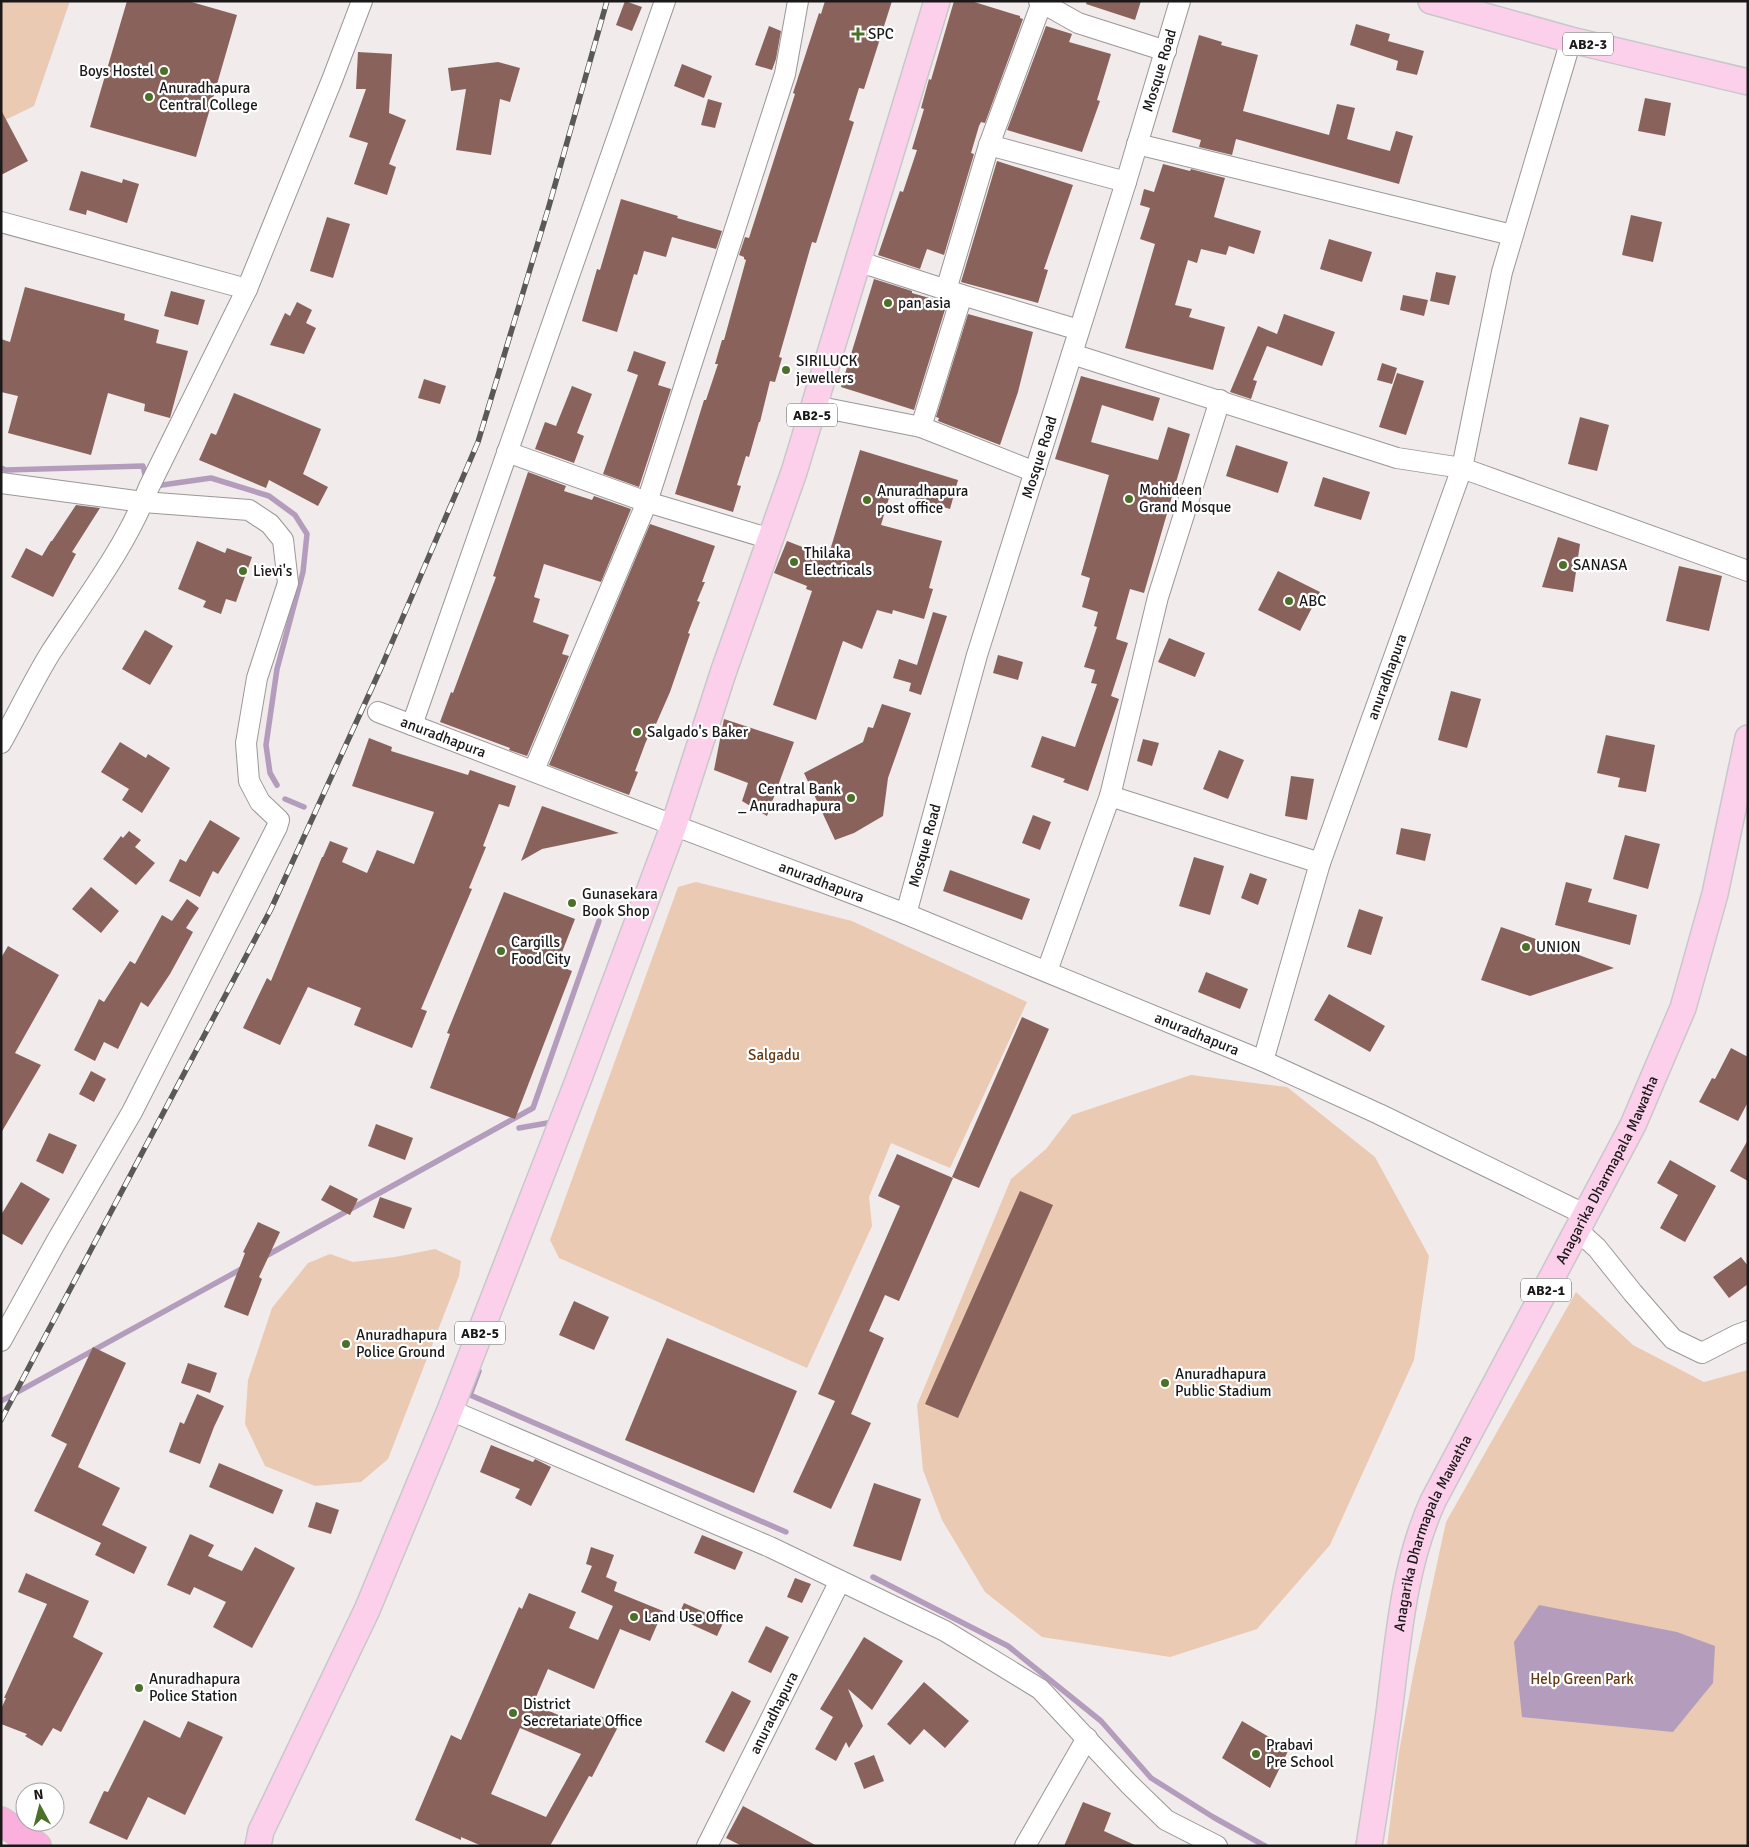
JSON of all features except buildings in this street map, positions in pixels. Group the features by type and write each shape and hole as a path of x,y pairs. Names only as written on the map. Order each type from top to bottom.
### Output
{"highway":[{"path":"1,1821 37,1846"}],"main road":[{"name":"AB2-5","path":"255,1841 367,1610 450,1410 576,1086 674,825 722,673 794,472 937,1"},
{"name":"AB2-3","path":"1430,1 1571,40 1748,82"},
{"name":"Anagarika Dharmapala Mawatha","path":"1369,1846 1401,1618 1421,1527 1433,1501 1633,1125 1684,1008 1743,780 1748,738"}],"street":[{"path":"1,743 50,654 110,564 143,502 148,487 247,289 362,1"},
{"path":"412,724 665,1"},
{"path":"534,770 647,502 785,74 798,1"},
{"name":"Mosque Road","path":"906,914 977,654 1126,182 1180,1"},
{"path":"921,427 989,145 1041,2 1078,23 1166,51"},
{"name":"anuradhapura","path":"1263,1061 1320,863 1462,468 1502,272 1571,40"},
{"path":"1137,144 1512,235"},
{"path":"989,145 1126,182"},
{"path":"1,222 247,289"},
{"path":"857,261 954,293 1079,330"},
{"path":"1072,354 1397,458 1462,468 1748,571"},
{"path":"1047,971 1110,796 1158,597 1220,400"},
{"path":"815,406 921,427 1035,472"},
{"path":"507,452 647,502 771,539"},
{"path":"1,483 143,502 250,510 270,524 283,540 288,583 257,678 246,743 249,782 260,802 280,820 132,1112 56,1242 1,1342"},
{"name":"anuradhapura","path":"378,712 534,770 906,914 1263,1061 1379,1114 1582,1223 1597,1248 1673,1339 1702,1353 1737,1334 1748,1331"},
{"path":"1110,796 1320,863"},
{"path":"450,1410 770,1548 945,1631 1040,1689 1129,1784 1166,1820 1218,1846"},
{"name":"anuradhapura","path":"707,1846 840,1581"},
{"path":"1025,1846 1086,1738"}],"green space":[{"path":"1,1 70,1 34,106 1,122"},
{"name":"Salgadu","path":"696,882 852,921 1027,1002 950,1168 891,1143 869,1197 872,1226 807,1368 559,1258 550,1240 678,887"},
{"name":"Anuradhapura Public Stadium","path":"1191,1075 1287,1087 1375,1157 1429,1256 1414,1360 1330,1545 1257,1629 1170,1657 1042,1637 985,1592 942,1520 923,1470 917,1405 1011,1179 1046,1149 1072,1115"},
{"name":"Anuradhapura Police Ground","path":"435,1249 461,1261 459,1276 388,1459 361,1482 315,1486 265,1466 245,1424 248,1380 272,1308 308,1263 330,1254 353,1262 395,1257"},
{"name":"Help Green Park","path":"1576,1292 1633,1345 1704,1382 1748,1370 1748,1846 1387,1846 1399,1752 1414,1670 1446,1522"}],"shaded area":[{"path":"1539,1605 1677,1632 1715,1646 1713,1683 1673,1732 1522,1717 1514,1642"}],"waterway":[{"path":"1,468 6,470 143,466 146,479"},
{"path":"155,486 211,478 269,496 295,515 307,534 303,572 277,669 266,745 270,773 277,785"},
{"path":"285,799 304,807"},
{"path":"264,1257 533,1108 599,921"},
{"path":"519,1128 553,1122"},
{"path":"1,1401 245,1267"},
{"path":"479,1371 470,1395 786,1532"},
{"path":"873,1577 1008,1646 1101,1721 1151,1778 1213,1817 1265,1846"}],"railway":[{"path":"1,1420 271,909 381,668 478,442 549,206 607,1"}],"place":[{"name":"SPC","path":"858,34"},
{"name":"Boys Hostel","path":"164,71"},
{"name":"Anuradhapura Central College","path":"149,97"},
{"name":"pan asia","path":"888,303"},
{"name":"SIRILUCK jewellers","path":"786,370"},
{"name":"Mohideen Grand Mosque","path":"1129,499"},
{"name":"Anuradhapura post office","path":"867,500"},
{"name":"Thilaka Electricals","path":"794,562"},
{"name":"SANASA","path":"1563,565"},
{"name":"Lievi's","path":"243,571"},
{"name":"ABC","path":"1289,601"},
{"name":"Salgado's Baker","path":"637,732"},
{"name":"Central Bank _ Anuradhapura","path":"851,798"},
{"name":"Gunasekara Book Shop","path":"572,903"},
{"name":"UNION","path":"1526,947"},
{"name":"Cargills Food City","path":"501,951"},
{"name":"Anuradhapura Police Ground","path":"346,1344"},
{"name":"Anuradhapura Public Stadium","path":"1165,1383"},
{"name":"Land Use Office","path":"634,1617"},
{"name":"Anuradhapura Police Station","path":"139,1688"},
{"name":"District Secretariate Office","path":"513,1713"},
{"name":"Prabavi Pre School","path":"1256,1754"}]}
